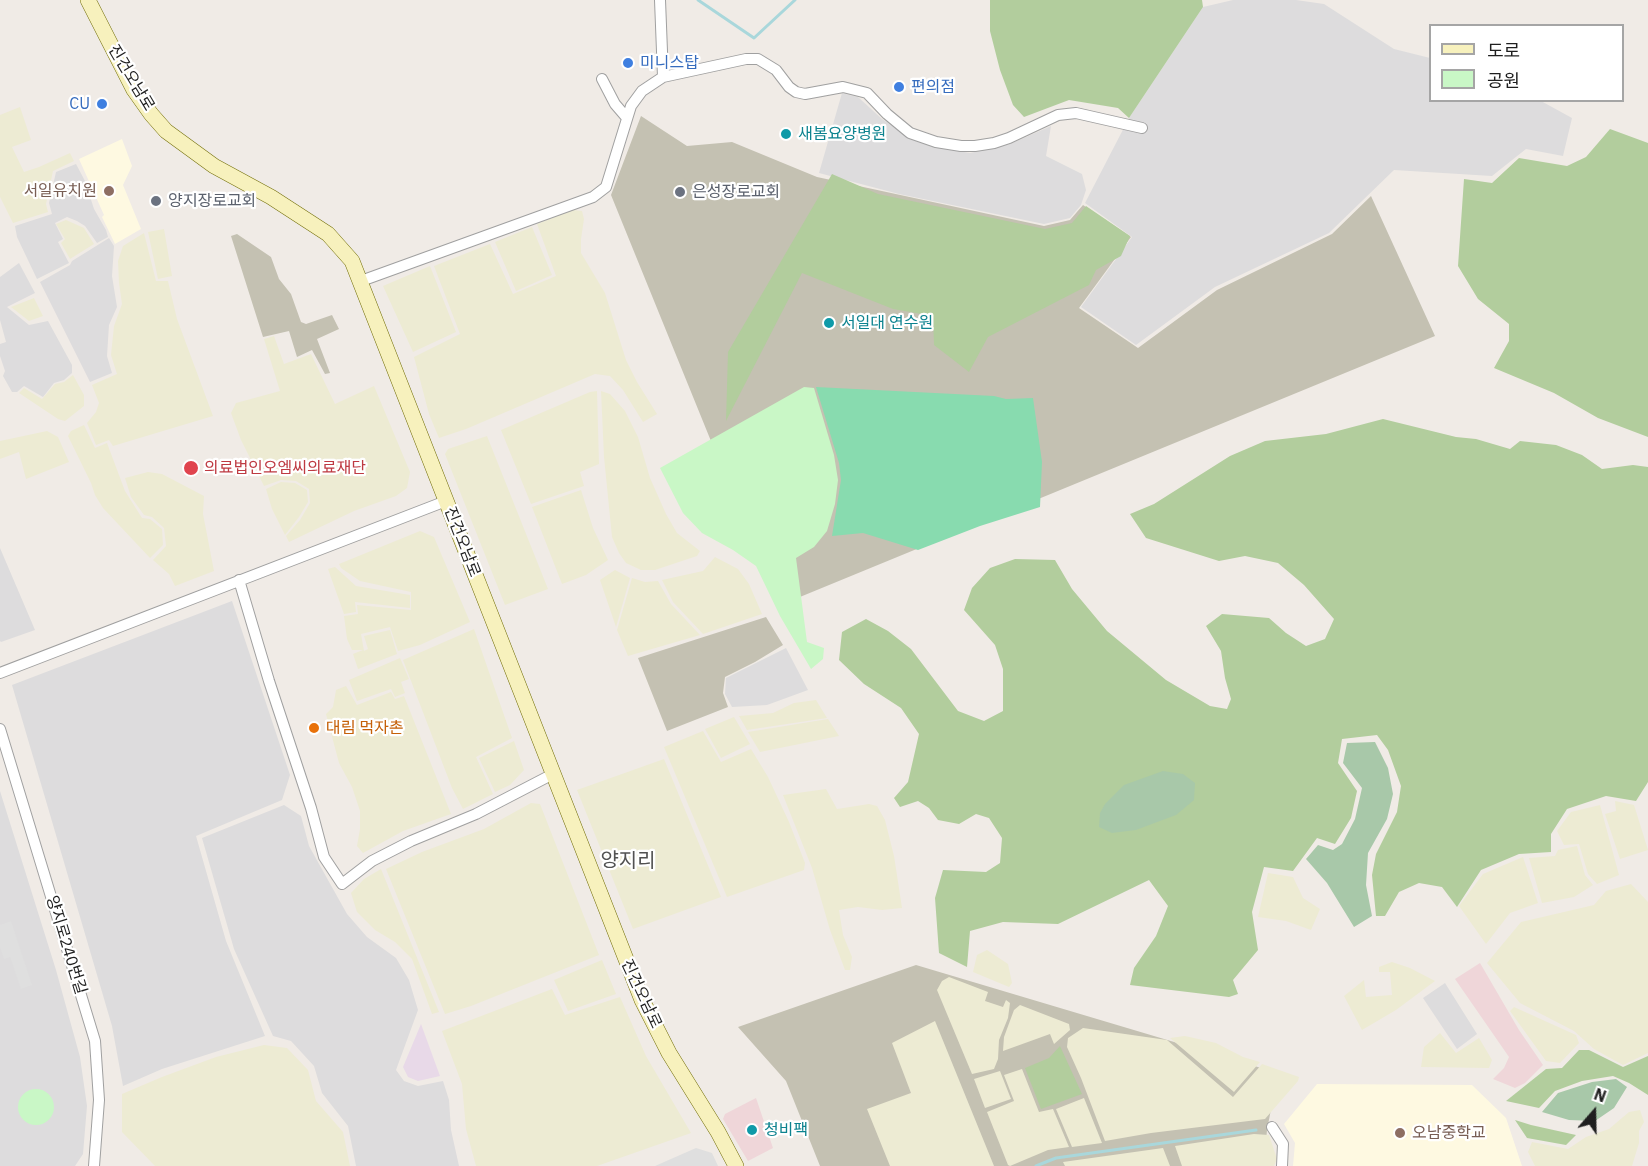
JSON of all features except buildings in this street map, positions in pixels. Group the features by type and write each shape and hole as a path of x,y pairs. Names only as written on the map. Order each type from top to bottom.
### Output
{"main road":[{"name":"진건오남로","path":"88,0 134,90 166,131 214,166 271,197 328,234 352,261 642,1000 669,1053 736,1166"}],"street":[{"path":"660,0 663,77"},
{"path":"361,281 593,197 606,187 631,106 642,91 663,77 746,59 758,59 776,70 789,87 796,92 805,94 843,87 867,93 910,133 936,142 975,146 1009,138 1058,115 1076,113 1142,128"},
{"path":"602,79 615,104 627,118"},
{"path":"0,673 446,501"},
{"path":"239,580 269,681 312,808 324,857 342,884 382,856 411,841 477,814 553,774"},
{"name":"양지로240번길","path":"0,729 95,1041 99,1100 97,1165"},
{"path":"1272,1126 1283,1144 1282,1166"}],"shaded area":[{"path":"1233,0 1296,0 1324,4 1394,49 1429,58 1429,102 1543,102 1572,118 1563,156 1526,149 1492,176 1394,170 1329,233 1215,287 1136,345 1081,307 1132,237 1085,203 1129,118 1203,7"},
{"path":"842,93 858,97 882,119 908,136 936,147 970,153 1010,144 1051,126 1046,156 1082,174 1086,190 1081,205 1070,218 1044,224 899,194 819,173"},
{"path":"20,107 31,140 12,147 24,172 70,153 74,161 53,171 46,204 48,212 13,223 0,197 0,115"},
{"path":"641,116 687,146 732,142 817,177 1044,226 1070,220 1083,205 1131,237 1079,308 1138,348 1217,290 1332,234 1371,196 1435,336 778,606 611,195"},
{"name":"서일유치원","path":"122,139 132,166 123,185 141,229 115,244 79,159"},
{"path":"76,164 108,237 97,243 85,226 67,217 55,223 63,239 58,242 69,263 37,279 17,237 15,226 52,214 49,203 56,172"},
{"path":"573,210 582,211 584,219 581,253 605,293 626,360 657,414 643,422 623,390 610,376 595,374 466,429 439,438 429,414 414,357 460,334 434,266 490,244 513,294 556,276 537,224"},
{"path":"66,220 84,228 94,244 70,259 61,243 65,239 56,224"},
{"path":"532,227 552,275 516,291 495,242"},
{"path":"164,229 172,276 158,279 148,232"},
{"path":"144,233 156,281 168,281 177,319 213,416 113,446 109,440 96,445 87,423 96,412 99,403 92,385 117,374 111,355 114,326 122,304 118,261 123,246"},
{"path":"237,234 271,257 279,279 291,294 301,322 306,324 332,315 339,329 317,339 330,373 325,374 312,350 297,357 289,331 263,337 231,236"},
{"path":"109,238 114,246 112,276 117,307 109,325 107,356 112,373 90,382 40,282"},
{"path":"19,263 35,293 7,307 29,325 48,321 72,365 72,373 64,380 54,383 43,397 24,386 17,392 12,392 3,376 5,371 0,356 0,344 6,342 0,320 0,277"},
{"path":"430,266 456,332 413,352 383,286"},
{"path":"34,298 43,316 29,321 11,307"},
{"path":"274,336 284,364 311,354 335,404 374,386 410,472 407,488 396,496 354,511 289,542 286,536 300,520 310,503 309,489 296,481 281,480 264,486 241,440 231,413 236,403 280,391 264,339"},
{"path":"73,375 84,395 84,406 65,421 58,419 19,393 24,388 42,399 55,384 64,382"},
{"path":"597,391 599,464 580,472 584,486 531,504 501,430"},
{"path":"601,391 610,394 625,411 638,437 650,478 666,514 677,533 700,551 697,556 655,570 641,570 626,563 619,553 612,537 604,457"},
{"path":"84,425 95,448 107,443 125,491 142,518 150,519 162,529 163,545 150,558 103,508 95,495 68,436 71,431"},
{"path":"47,431 58,437 69,462 26,479 19,452 0,459 0,441"},
{"path":"487,436 548,589 505,605 445,454 448,449"},
{"path":"148,472 162,474 204,496 203,514 214,571 175,586 169,574 153,560 166,546 164,528 152,517 144,515 131,497 125,478"},
{"path":"281,482 295,483 307,490 308,502 285,535 272,509 266,489"},
{"path":"581,490 593,528 608,560 586,575 562,584 532,507"},
{"path":"420,531 434,537 470,622 420,645 398,651 390,627 361,634 364,651 368,649 364,636 390,630 397,654 358,669 353,654 363,650 352,650 347,639 344,616 358,614 357,605 411,610 411,592 360,581 341,568 339,564"},
{"path":"0,548 35,630 1,642 0,641"},
{"path":"715,557 738,569 749,584 762,614 703,634 673,602 662,580 703,571"},
{"path":"335,567 356,586 410,595 410,608 355,602 356,612 344,614 328,569"},
{"path":"615,570 630,578 616,627 600,580"},
{"path":"632,578 645,582 658,581 671,604 700,635 628,656 617,630"},
{"path":"232,601 290,775 282,800 196,836 226,941 265,1036 162,1069 123,1086 112,1026 12,685"},
{"path":"766,617 783,645 725,677 723,693 728,707 667,731 638,658"},
{"path":"474,629 512,738 476,757 493,794 463,809 452,788 403,660"},
{"path":"786,648 808,690 767,705 732,707 725,694 726,678"},
{"path":"400,658 409,679 401,682 405,693 395,697 391,689 357,701 349,680"},
{"path":"346,686 357,705 391,692 395,699 404,696 451,814 403,831 363,853 357,846 360,811 352,787 339,763 326,714 333,707 336,690"},
{"path":"816,700 827,718 747,730 739,716 773,713 794,703"},
{"path":"734,717 750,744 721,758 705,729"},
{"path":"828,719 839,736 760,752 748,732"},
{"path":"703,731 721,762 751,749 768,777 789,822 805,863 804,870 727,897 664,747"},
{"path":"514,741 524,770 510,785 495,792 479,758"},
{"path":"664,759 721,897 633,929 577,790"},
{"path":"826,789 837,809 869,804 877,806 885,820 894,856 902,908 882,910 858,907 839,910 843,935 852,957 850,970 845,970 830,930 812,868 783,795"},
{"path":"0,791 56,970 80,1057 87,1106 83,1154 75,1166 0,1166"},
{"path":"1615,801 1634,805 1648,850 1620,859 1605,814 1616,811"},
{"path":"531,803 540,804 599,955 471,1006 445,1014 386,869 422,852 484,829"},
{"path":"284,805 301,816 309,846 347,914 367,937 396,958 409,980 418,1010 396,1070 404,1081 418,1086 443,1081 449,1100 451,1130 459,1166 356,1166 348,1126 322,1093 314,1066 291,1041 273,1036 234,949 202,838"},
{"path":"1600,805 1619,875 1597,884 1588,874 1579,844 1564,845 1557,831 1571,812"},
{"path":"1577,846 1585,875 1593,885 1574,897 1542,903 1529,858 1555,856 1558,850"},
{"path":"1523,857 1538,903 1510,913 1486,944 1459,906 1483,874"},
{"path":"381,869 439,1012 432,1014 412,959 395,942 375,930 357,912 351,893 364,879"},
{"path":"1268,873 1293,877 1303,898 1320,909 1311,930 1286,921 1258,917"},
{"path":"1631,884 1648,902 1648,1053 1623,1065 1594,1049 1574,1031 1520,1003 1487,963 1521,922 1594,905 1606,891"},
{"path":"11,921 32,985 21,989 10,957 4,959 0,947 0,925"},
{"path":"987,950 1008,964 1012,983 1009,987 973,972 977,955"},
{"path":"602,960 616,994 568,1011 554,980"},
{"path":"1392,962 1435,981 1396,1010 1362,1030 1344,996 1364,980 1366,997 1392,995 1390,972 1379,972 1379,967"},
{"path":"1480,963 1519,1030 1543,1065 1525,1083 1515,1088 1493,1079 1504,1068 1509,1057 1455,979"},
{"path":"916,965 1278,1073 1267,1130 1264,1166 820,1166 786,1081 738,1027"},
{"path":"949,977 988,992 985,1001 1003,1007 1006,1000 1010,1003 1008,1018 999,1040 998,1059 994,1069 972,1074 937,990 942,981"},
{"path":"1445,983 1477,1034 1457,1049 1423,998"},
{"path":"552,989 565,1015 620,997 646,1056 691,1133 597,1166 476,1166 466,1129 462,1084 442,1031"},
{"path":"1020,1005 1069,1024 1070,1030 1054,1044 1050,1034 1003,1051 1004,1037 1014,1010"},
{"path":"1514,1007 1576,1035 1579,1043 1560,1063 1546,1061 1510,1011"},
{"path":"935,1021 994,1166 890,1166 867,1109 911,1093 892,1043"},
{"path":"421,1024 440,1076 418,1081 408,1077 403,1067"},
{"path":"1083,1028 1167,1040 1233,1097 1262,1064 1299,1077 1265,1119 1105,1141 1067,1047 1068,1038"},
{"path":"1440,1033 1456,1053 1479,1038 1492,1060 1489,1068 1421,1067 1424,1047"},
{"path":"1185,1036 1216,1043 1243,1057 1260,1062 1234,1092 1170,1038"},
{"path":"264,1045 287,1048 308,1070 316,1101 343,1132 350,1166 155,1166 122,1132 122,1094 216,1057"},
{"path":"1022,1069 1039,1112 1053,1109 1069,1147 1048,1150 1010,1166 987,1112 1014,1101 1004,1075"},
{"path":"1000,1071 1011,1099 985,1108 974,1079"},
{"name":"오남중학교","path":"1317,1084 1472,1085 1506,1118 1522,1166 1293,1166 1295,1143 1284,1124"},
{"path":"756,1098 773,1148 748,1161 723,1119 725,1114"},
{"path":"1084,1098 1102,1143 1072,1147 1056,1109"},
{"path":"1640,1110 1644,1122 1639,1131 1639,1143 1632,1166 1535,1166 1528,1152 1532,1142 1568,1149 1586,1137 1609,1129 1629,1112"},
{"path":"1254,1134 1269,1135 1277,1159 1274,1166 1182,1166 1175,1146"},
{"path":"696,1148 712,1153 718,1166 655,1166"},
{"path":"1163,1148 1170,1166 1065,1166 1063,1162"}],"green space":[{"path":"990,0 1202,0 1203,7 1129,118 1118,108 1069,100 1024,117 1013,105 1000,70 990,31"},
{"path":"1610,129 1648,143 1648,437 1598,418 1554,393 1494,368 1509,341 1509,324 1478,299 1458,266 1464,179 1492,183 1519,158 1567,166 1586,157"},
{"path":"832,174 878,194 1045,229 1072,223 1086,206 1130,236 1121,256 1096,270 1089,285 988,337 969,372 934,345 933,316 893,309 802,273 726,421 728,352"},
{"path":"804,387 814,388 834,455 838,480 835,504 827,531 814,547 796,558 807,642 824,648 823,659 811,669 780,616 756,566 702,533 683,513 660,468"},
{"path":"816,387 994,396 1006,399 1033,398 1042,462 1040,507 980,526 918,550 863,533 832,536 841,480 839,463"},
{"path":"1383,419 1456,437 1476,439 1510,449 1520,441 1556,445 1582,455 1602,469 1633,465 1648,467 1648,782 1636,801 1606,796 1567,809 1551,834 1551,852 1519,854 1481,870 1457,907 1442,887 1419,883 1399,892 1385,916 1376,916 1372,875 1376,854 1397,812 1401,786 1388,750 1377,735 1342,739 1338,763 1357,791 1351,818 1335,844 1317,838 1293,871 1264,867 1252,912 1258,950 1233,980 1238,994 1229,997 1130,985 1134,968 1156,936 1168,906 1149,880 1058,924 1003,922 970,931 967,967 939,953 935,898 943,870 986,872 1000,863 1002,838 989,818 976,814 959,824 938,820 929,808 918,801 900,807 894,798 908,782 919,734 901,708 864,684 839,660 842,632 866,619 888,631 911,649 958,711 984,721 1003,711 1003,669 995,645 964,610 972,588 990,568 1015,559 1055,560 1072,589 1107,631 1166,680 1210,706 1227,709 1231,699 1221,651 1206,626 1222,614 1269,618 1306,646 1325,639 1334,619 1304,585 1278,563 1245,556 1219,561 1146,538 1130,514 1154,504 1230,456 1265,441 1326,434"},
{"path":"1375,742 1388,768 1393,794 1387,819 1368,853 1366,885 1372,916 1354,927 1327,883 1306,859 1318,845 1333,850 1342,844 1355,819 1362,788 1343,763 1347,743"},
{"path":"1163,771 1183,774 1195,783 1194,800 1176,815 1136,830 1112,833 1099,827 1100,813 1105,804 1124,785"},
{"path":"1060,1046 1082,1094 1041,1109 1025,1068 1049,1058"},
{"path":"1579,1050 1589,1050 1623,1067 1648,1056 1648,1095 1613,1076 1582,1081 1555,1091 1539,1108 1506,1101 1546,1069 1562,1068"},
{"path":"1616,1079 1627,1087 1614,1108 1595,1121 1569,1120 1542,1112 1558,1093 1592,1082"},
{"path":"36,1089 49,1094 54,1107 49,1120 36,1125 23,1120 18,1107 23,1094"},
{"path":"1515,1120 1576,1135 1566,1145 1527,1138"}],"waterway":[{"path":"698,0 754,38 795,0"},
{"path":"1036,1166 1056,1158 1256,1130"}],"place":[{"name":"미니스탑","path":"628,63"},
{"name":"편의점","path":"899,87"},
{"name":"CU","path":"102,104"},
{"name":"새봄요양병원","path":"786,134"},
{"name":"서일유치원","path":"109,191"},
{"name":"은성장로교회","path":"680,192"},
{"name":"양지장로교회","path":"156,201"},
{"name":"서일대 연수원","path":"829,323"},
{"name":"의료법인오엠씨의료재단","path":"191,468"},
{"name":"대림 먹자촌","path":"314,728"},
{"name":"청비팩","path":"752,1130"},
{"name":"오남중학교","path":"1400,1133"}],"district":[{"name":"양지리","path":"628,861"}]}
